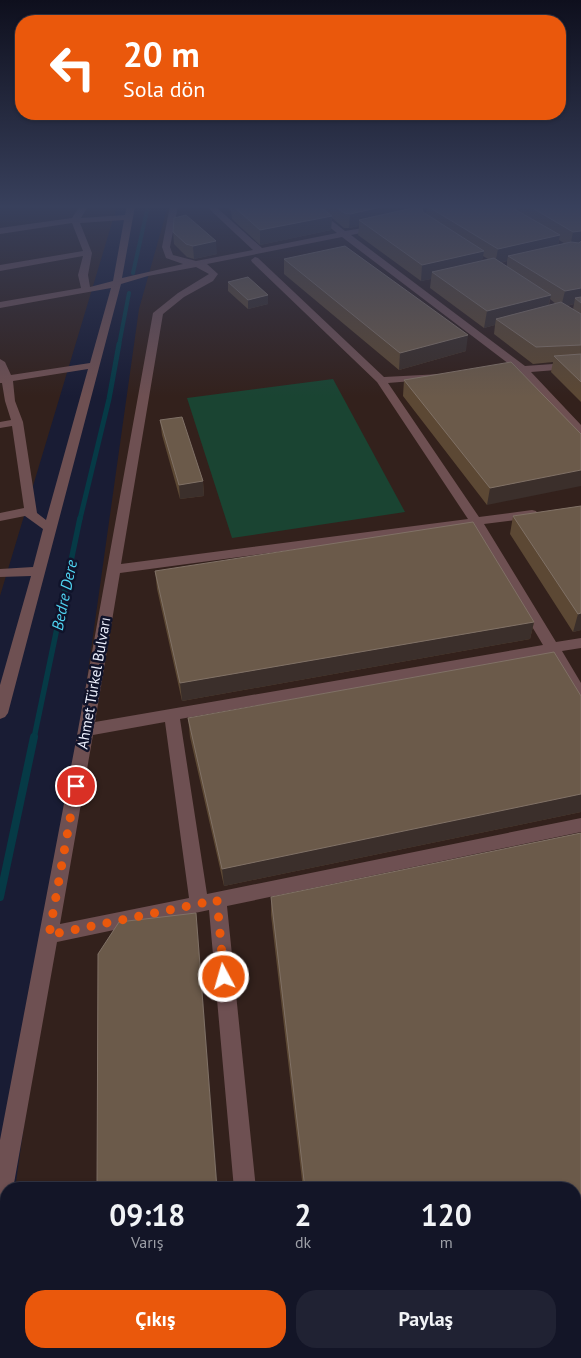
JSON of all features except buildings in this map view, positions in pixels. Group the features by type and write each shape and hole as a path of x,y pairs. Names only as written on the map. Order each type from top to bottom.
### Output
{"street":[{"path":"84,269 83,275 86,290"},
{"path":"1,704 94,365 116,269"},
{"path":"112,286 188,269"},
{"path":"0,306 112,286 188,269"},
{"name":"Ahmet Türkel Bulvarı","path":"3,1182 86,730 158,313 181,295 214,277 214,274 208,269"},
{"path":"271,269 381,380 476,522 581,696"},
{"path":"394,269 480,333 524,370 581,432"},
{"path":"0,362 16,422 30,515 50,528"},
{"path":"3,379 94,365"},
{"path":"486,372 581,365"},
{"path":"381,380 448,375"},
{"path":"0,425 16,422"},
{"path":"0,517 30,511"},
{"path":"114,569 195,560 543,513"},
{"path":"0,573 38,571"},
{"path":"86,730 581,642"},
{"path":"172,715 208,902 244,1182"},
{"path":"49,935 581,825"}],"shaded area":[{"path":"0,269 98,269 0,596"},
{"path":"150,269 581,269 581,1182 16,1182 139,309"}],"green space":[{"path":"333,379 405,512 232,538 187,398"}],"waterway":[{"name":"Bedre Dere","path":"119,345 129,293"},
{"name":"Bedre Dere","path":"80,519 109,399 119,344"},
{"name":"Bedre Dere","path":"34,738 80,518"},
{"name":"Bedre Dere","path":"0,897 34,737"}],"route":[{"path":"76,786 49,935 217,900 224,977"}]}
